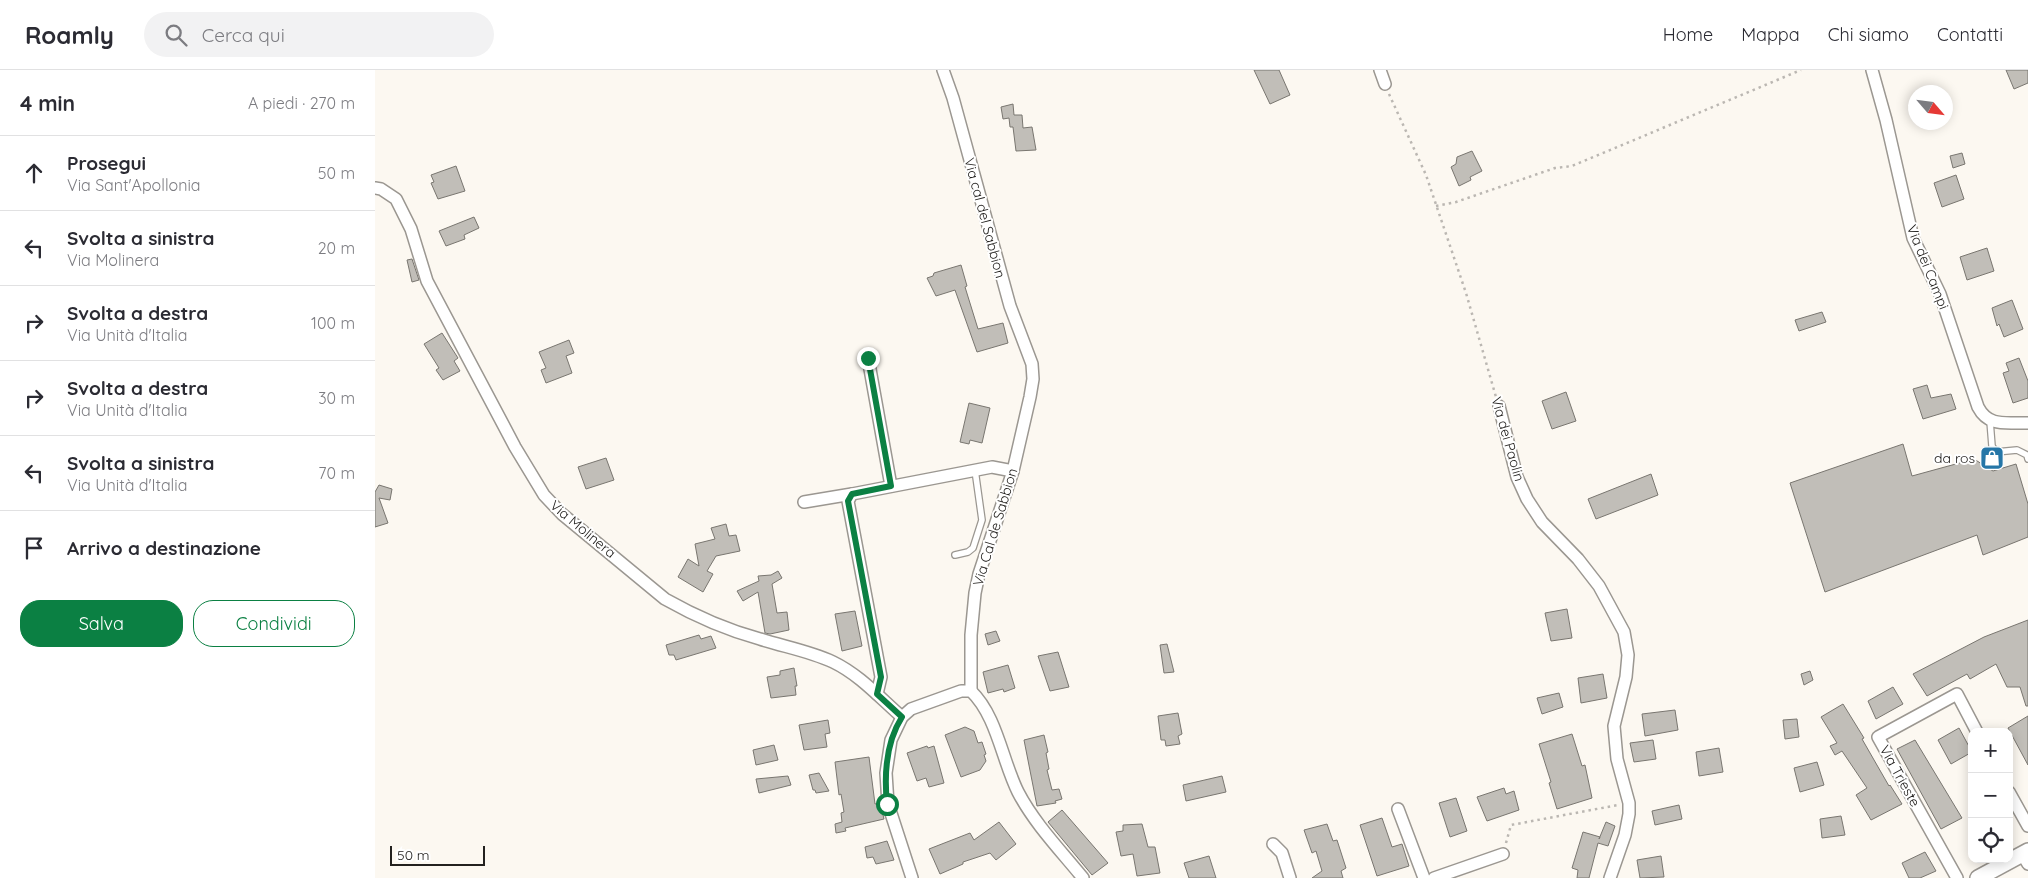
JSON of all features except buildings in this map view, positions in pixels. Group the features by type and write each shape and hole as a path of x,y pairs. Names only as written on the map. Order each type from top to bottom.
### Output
{"main road":[{"path":"1978,878 2026,857"}],"street":[{"name":"Via cal del Sabbion","path":"943,70 953,98 1010,306 1032,364"},
{"path":"1380,70 1385,84"},
{"name":"Via dei Campi","path":"1872,70 1887,120 1913,238 1940,294 1979,407 1983,416 1990,421"},
{"name":"Via Molinera","path":"375,188 397,199 411,229 427,281 515,447 531,475 554,507 665,599 730,630 812,653 835,663 877,694 902,717"},
{"path":"868,358 891,486"},
{"name":"Via Cal de Sabbion","path":"971,691 971,635 975,593 979,574 1013,472 1030,397 1032,364"},
{"name":"Via dei Paolin","path":"1499,406 1517,477 1527,499 1542,522 1578,559 1599,586 1624,632 1629,655 1626,677 1614,726 1617,759 1629,803 1628,825 1610,878"},
{"path":"1990,421 2028,423"},
{"path":"804,502 992,467 1013,472"},
{"path":"852,494 848,501 881,677 877,694"},
{"path":"912,878 891,820 886,789 891,740 902,717 911,709 961,692 971,691 979,699 990,719 1018,792 1030,811 1083,878"},
{"name":"Via Trieste","path":"1957,878 1879,737 1957,694 1975,728"},
{"path":"2013,799 2028,826"},
{"path":"1398,809 1424,878"},
{"path":"1273,844 1282,852 1290,878"},
{"path":"1434,878 1503,854"}],"lane":[{"path":"1990,421 1993,446 1996,452 2017,450 2027,455 2028,459"},
{"path":"955,555 968,552 973,548 982,520 975,470"}],"path":[{"path":"1436,206 1456,202 1555,168 1572,166 1801,70"},
{"name":"Via dei Paolin","path":"1385,84 1426,175 1466,293 1499,406"},
{"path":"1503,854 1511,825 1629,803"}],"place":[{"name":"da ros","path":"1992,458"}],"route":[{"path":"868,358 891,486 852,494 848,501 881,677 877,694 902,717 895,727 888,757 887,804"}]}
